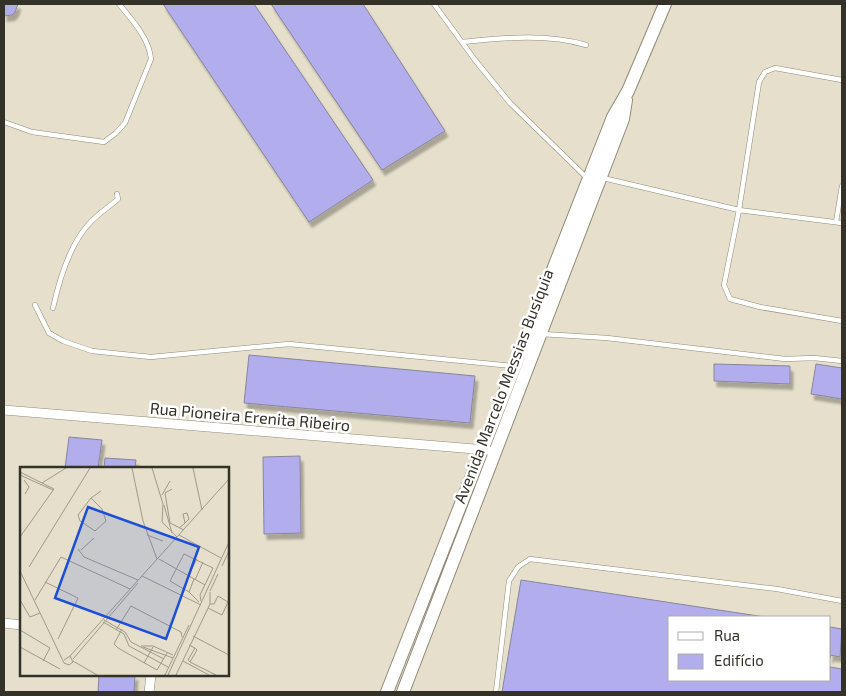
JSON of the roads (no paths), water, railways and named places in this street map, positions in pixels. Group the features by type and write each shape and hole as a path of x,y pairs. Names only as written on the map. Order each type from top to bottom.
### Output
{"street":[{"name":"Avenida Marcelo Messias Busíquia","path":"403,692 494,451 534,334 594,179 623,120 628,91 665,4"},
{"name":"Avenida Marcelo Messias Busíquia","path":"387,692 514,366 534,334"},
{"name":"Rua Pioneira Erenita Ribeiro","path":"4,410 494,451"},
{"path":"4,623 20,625"},
{"path":"149,692 151,676"}],"lane":[{"path":"4,122 32,132 104,142 126,123 151,59 150,49 138,27 119,4"},
{"path":"434,4 510,102 594,179 739,210 842,223"},
{"path":"462,42 517,38 566,39 586,45"},
{"path":"842,80 775,68 765,72 759,82 739,210 724,285 730,299 760,307 842,321"},
{"path":"836,222 842,186"},
{"path":"53,308 58,286 73,249 87,226 118,199 117,194"},
{"path":"35,305 49,334 63,341 92,350 151,357 289,344 514,366"},
{"path":"534,334 607,338 785,360 814,358 842,361"},
{"path":"496,692 509,581 518,567 530,559 777,589 842,601"}]}
